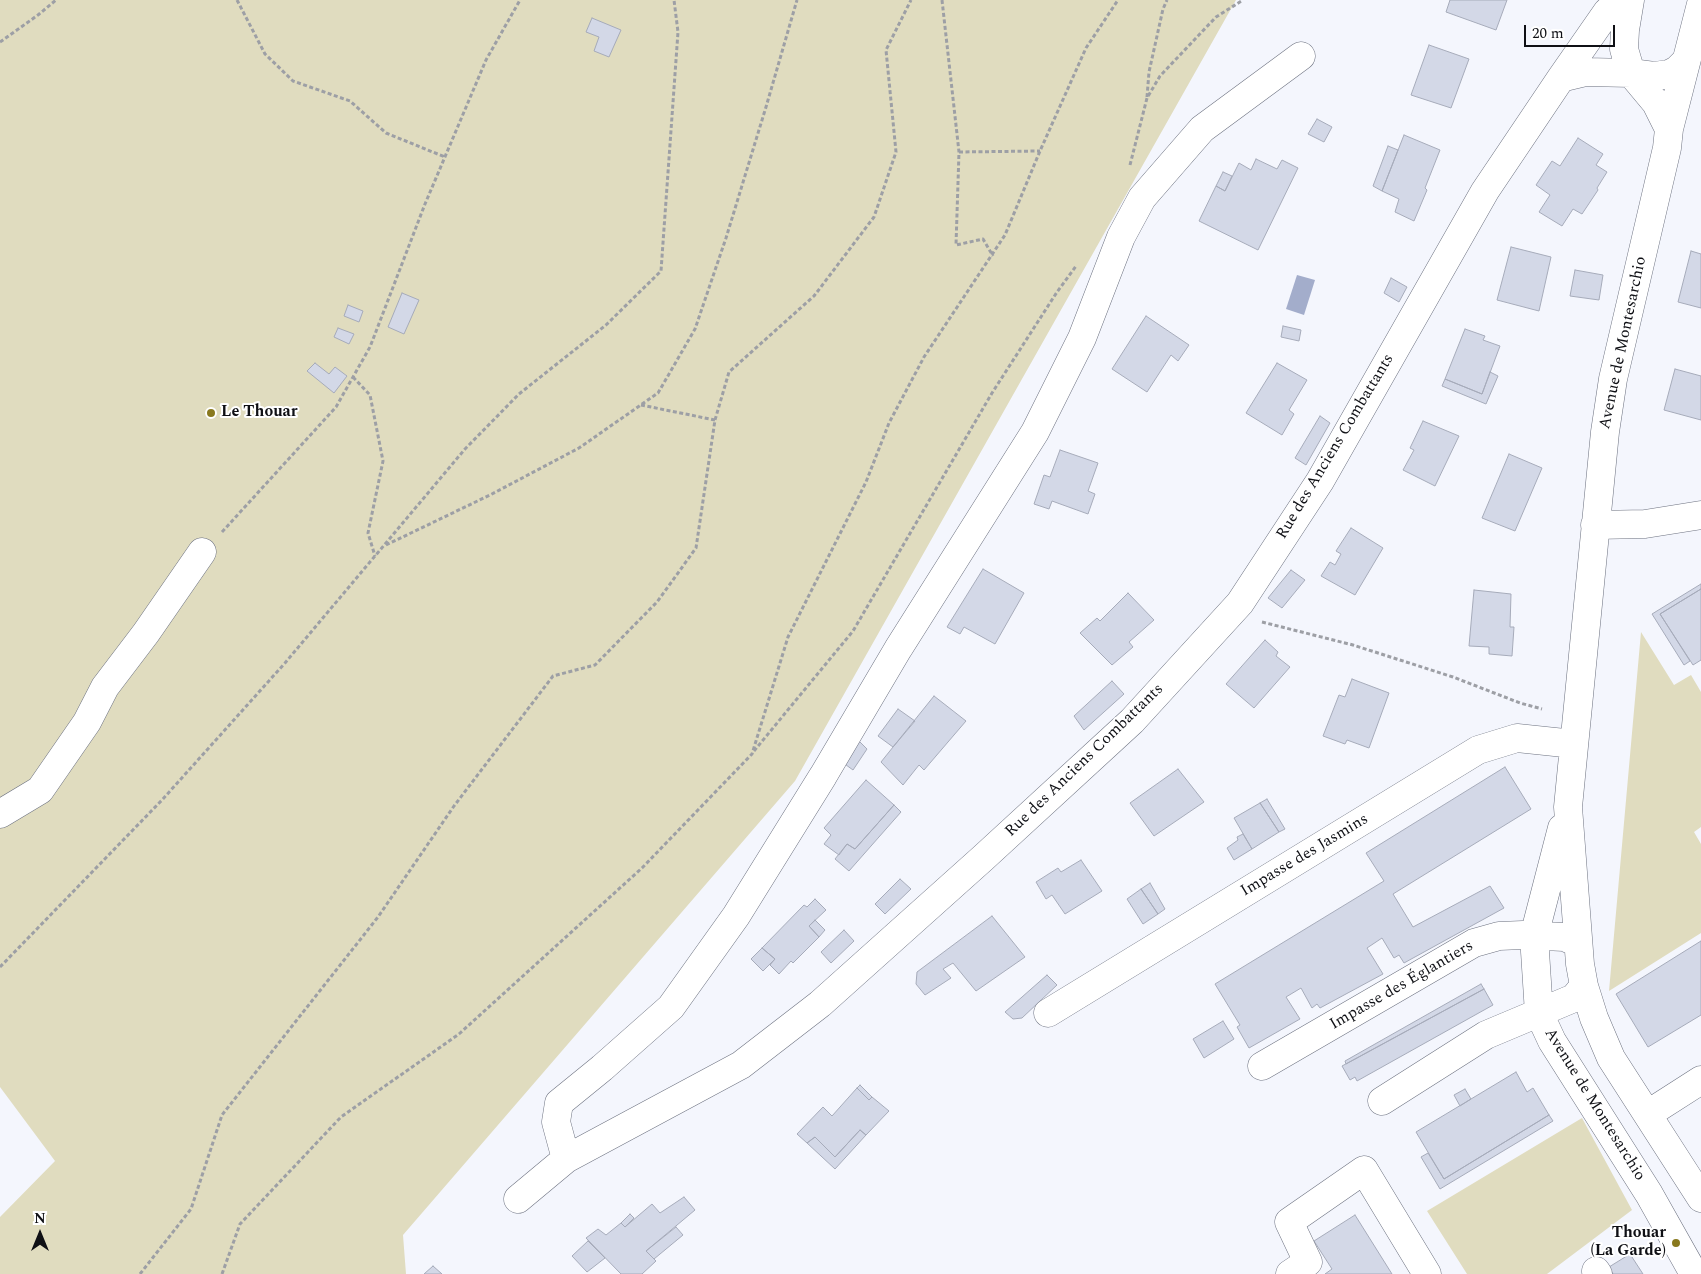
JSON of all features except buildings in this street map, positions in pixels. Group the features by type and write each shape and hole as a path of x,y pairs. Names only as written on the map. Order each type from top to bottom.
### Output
{"street":[{"name":"Rue des Anciens Combattants","path":"518,1198 566,1159 741,1065 820,1004 983,858 1132,720 1240,603 1320,481 1485,191 1607,12 1622,0"},
{"path":"1630,0 1624,30 1624,49 1631,73 1656,103 1669,129"},
{"name":"Avenue de Montesarchio","path":"1697,5 1686,62 1669,129 1667,148 1613,379 1595,525 1568,807 1578,944 1584,986 1594,1018 1611,1058 1701,1198"},
{"path":"566,1159 556,1122 559,1103 671,1007 736,916 824,776 898,649 1035,432 1082,338 1121,238 1142,198 1202,129 1301,56"},
{"path":"1561,78 1586,72 1631,73 1654,76 1669,74 1686,62"},
{"path":"1595,525 1646,524 1701,515"},
{"path":"0,814 40,790 87,722 105,687 146,633 202,552"},
{"name":"Impasse des Jasmins","path":"1048,1013 1478,750 1517,738 1575,731"},
{"name":"Avenue de Montesarchio","path":"1568,807 1534,936 1539,1013 1552,1041 1649,1194 1694,1274"},
{"name":"Impasse des Églantiers","path":"1262,1066 1474,943 1499,936 1534,936 1564,937 1578,944"},
{"path":"1382,1101 1486,1035 1574,998 1584,986"},
{"path":"1648,1114 1701,1080"},
{"path":"1290,1274 1308,1262 1289,1222 1364,1170 1427,1274"}],"path":[{"path":"0,42 56,0"},
{"path":"237,0 265,54 293,81 350,101 386,133 445,157"},
{"path":"202,552 240,514 336,407 370,347 425,204 486,60 520,0"},
{"path":"0,967 162,800 285,663 465,449 519,394 606,325 661,271 678,32 674,0"},
{"path":"383,547 579,448 658,393 695,329 758,135 797,0"},
{"path":"140,1274 191,1209 222,1115 378,917 454,806 553,676 595,665 657,602 696,548 716,420 729,372 814,296 874,217 896,152 886,50 911,0"},
{"path":"942,0 960,152 956,245 983,240 993,256"},
{"path":"752,754 788,637 866,482 889,423 924,357 993,256 1005,235 1086,48 1118,0"},
{"path":"1129,169 1147,98 1149,72 1163,9 1167,0"},
{"path":"1147,98 1160,76 1216,17 1243,0"},
{"path":"960,152 1040,151"},
{"path":"222,1274 240,1224 342,1117 459,1034 642,868 752,754 853,631 992,392 1057,292 1079,263 1114,255"},
{"path":"353,377 370,395 383,461 368,533 376,556"},
{"path":"640,405 716,420"},
{"path":"1257,577 1258,621 1353,644 1453,677 1520,703 1575,731"}],"shaded area":[{"path":"0,0 1236,0 795,781 403,1235 406,1274 0,1274 0,1217 55,1161 0,1087"},
{"path":"1641,632 1674,685 1691,675 1701,692 1701,827 1694,832 1701,844 1701,933 1609,991"},
{"path":"1582,1118 1632,1210 1547,1274 1467,1274 1427,1211"}],"water":[{"path":"1297,275 1315,280 1304,315 1286,309"}],"place":[{"name":"Le Thouar","path":"211,413"},
{"name":"Thouar (La Garde)","path":"1676,1243"}]}
